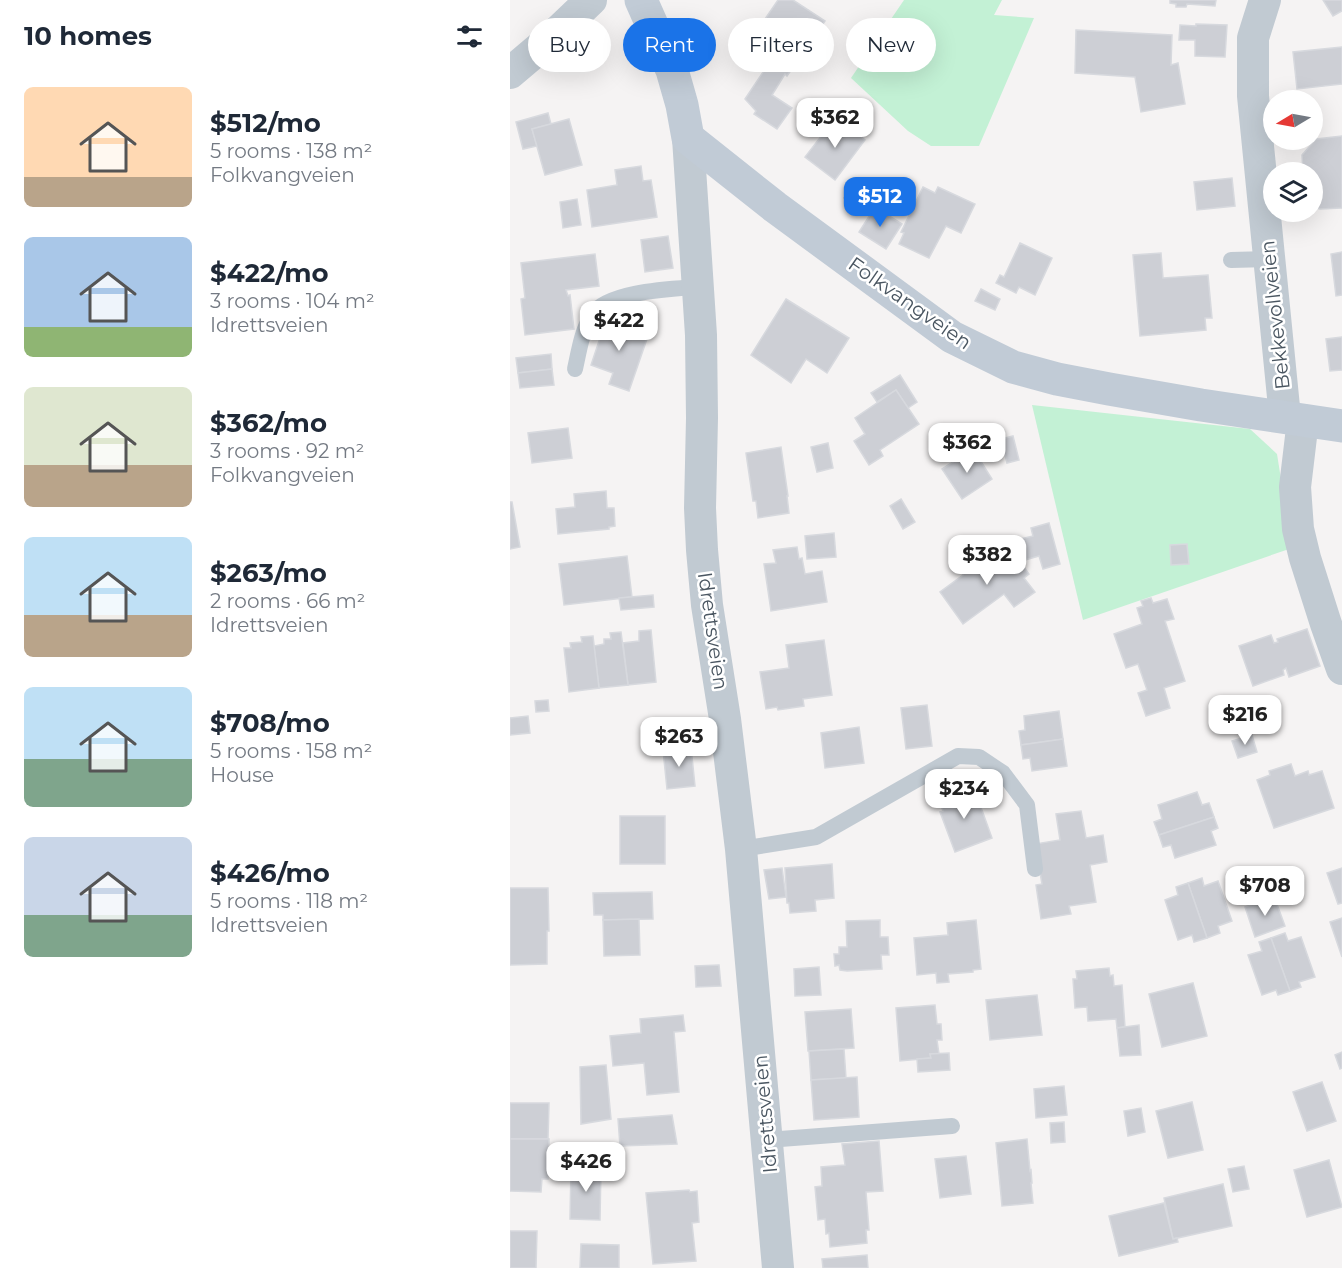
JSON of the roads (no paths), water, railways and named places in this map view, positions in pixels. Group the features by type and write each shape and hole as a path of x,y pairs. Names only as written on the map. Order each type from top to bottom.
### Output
{"street":[{"path":"510,73 591,0"},
{"name":"Idrettsveien","path":"642,0 672,70 688,138 698,287 702,418 700,508 702,550 707,605 725,719 741,849 778,1268"},
{"name":"Bekkevollveien","path":"1265,0 1253,38 1253,96 1269,259 1294,418 1298,529 1305,558 1342,669"},
{"name":"Folkvangveien","path":"688,138 775,207 952,337 1013,367 1057,379 1201,405 1342,426"}],"lane":[{"path":"1231,260 1269,259"},
{"path":"574,369 588,322 593,312 602,304 637,294 698,287"},
{"path":"741,849 816,837 958,756 979,757 1003,773 1027,805 1035,869"},
{"path":"767,1140 952,1126"}]}
